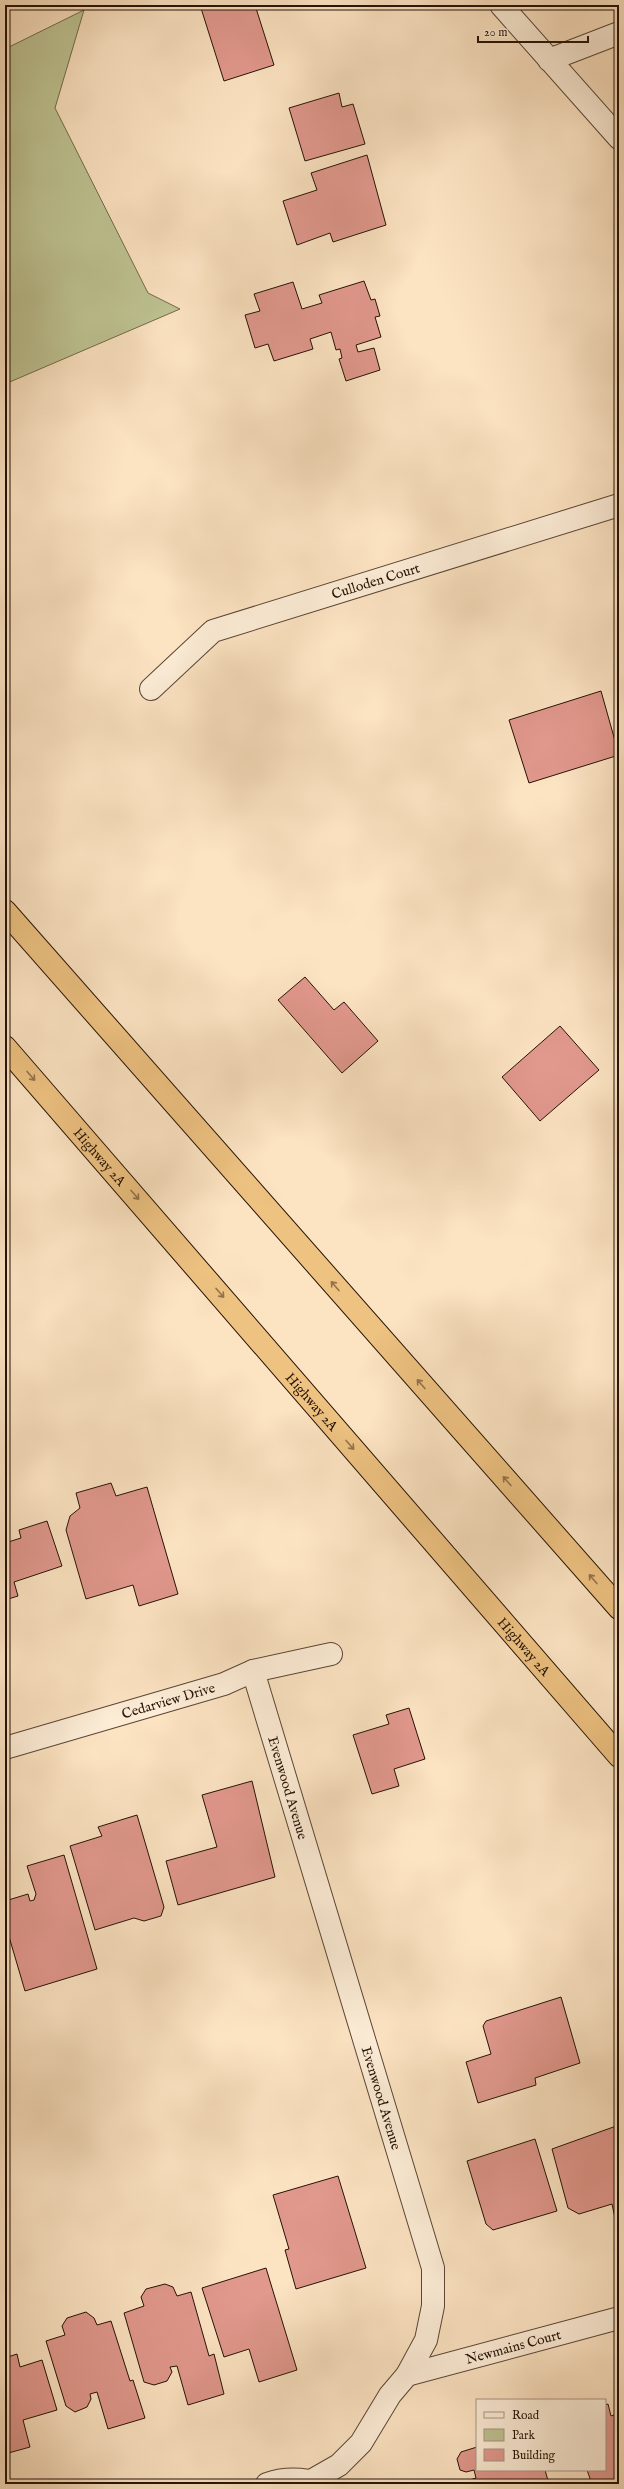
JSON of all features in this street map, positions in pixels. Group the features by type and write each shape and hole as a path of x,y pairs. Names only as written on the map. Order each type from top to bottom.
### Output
{"highway":[{"path":"5,911 619,1608"},
{"name":"Highway 2A","path":"5,1047 619,1756"}],"street":[{"path":"501,5 619,138"},
{"path":"549,60 619,33"},
{"name":"Culloden Court","path":"151,689 212,631 619,505"},
{"name":"Cedarview Drive","path":"5,1748 136,1708 224,1684 253,1671 331,1654"},
{"name":"Evenwood Avenue","path":"253,1671 433,2268 433,2306 426,2340 407,2374 390,2395 361,2444 339,2465 315,2482"},
{"name":"Newmains Court","path":"407,2374 619,2318"},
{"path":"267,2484 278,2480 315,2482"}],"green space":[{"path":"84,10 55,108 148,293 180,309 5,384 5,49"}],"building":[{"path":"200,5 255,5 274,65 224,81"},
{"path":"339,93 342,107 353,104 365,144 305,161 289,108"},
{"path":"367,155 386,225 333,242 330,233 297,245 283,201 317,190 311,173"},
{"path":"364,281 371,300 375,299 380,316 375,317 381,337 356,345 358,352 374,348 380,370 346,381 339,359 342,358 340,349 336,350 331,332 310,339 313,349 274,361 268,344 255,348 245,315 260,311 254,294 293,282 302,309 322,303 319,295"},
{"path":"601,691 619,755 529,783 509,720"},
{"path":"305,977 334,1010 344,1002 378,1041 342,1073 278,1000"},
{"path":"560,1026 599,1070 540,1121 502,1077"},
{"path":"111,1483 116,1496 147,1487 178,1594 139,1606 133,1585 86,1599 66,1530 70,1516 80,1508 76,1493"},
{"path":"47,1521 62,1566 14,1582 18,1596 5,1600 5,1543 21,1538 19,1530"},
{"path":"409,1708 425,1759 394,1769 399,1786 372,1794 353,1735 389,1724 386,1715"},
{"path":"252,1781 275,1877 178,1905 166,1861 217,1847 202,1795"},
{"path":"137,1815 164,1907 161,1916 144,1921 134,1918 95,1930 70,1846 102,1836 98,1827"},
{"path":"64,1855 97,1969 25,1991 5,1923 5,1901 28,1894 30,1901 34,1900 36,1894 27,1866"},
{"path":"561,1997 580,2063 535,2078 536,2085 478,2103 466,2062 491,2054 483,2026 486,2021"},
{"path":"619,2125 619,2222 616,2223 612,2204 579,2214 568,2208 552,2149"},
{"path":"535,2139 557,2211 493,2230 486,2224 467,2161"},
{"path":"338,2176 366,2268 296,2289 285,2250 289,2249 273,2195"},
{"path":"266,2268 297,2370 259,2382 249,2349 224,2357 202,2288"},
{"path":"165,2284 173,2287 177,2296 191,2292 209,2356 214,2354 224,2394 188,2405 177,2366 170,2367 172,2372 167,2381 154,2385 144,2382 124,2313 144,2306 141,2297 146,2289"},
{"path":"86,2312 94,2318 97,2325 111,2321 130,2381 133,2380 145,2418 108,2429 97,2392 90,2394 91,2399 87,2407 75,2412 66,2406 46,2341 65,2335 62,2326 67,2318"},
{"path":"17,2354 20,2367 42,2360 57,2410 23,2420 30,2447 5,2454 5,2358"},
{"path":"608,2404 611,2416 619,2413 619,2484 592,2484 587,2471 606,2471 606,2405"},
{"path":"476,2447 476,2471 545,2471 549,2484 457,2484 476,2478 474,2470 466,2472 460,2470 457,2459 461,2452"}]}
